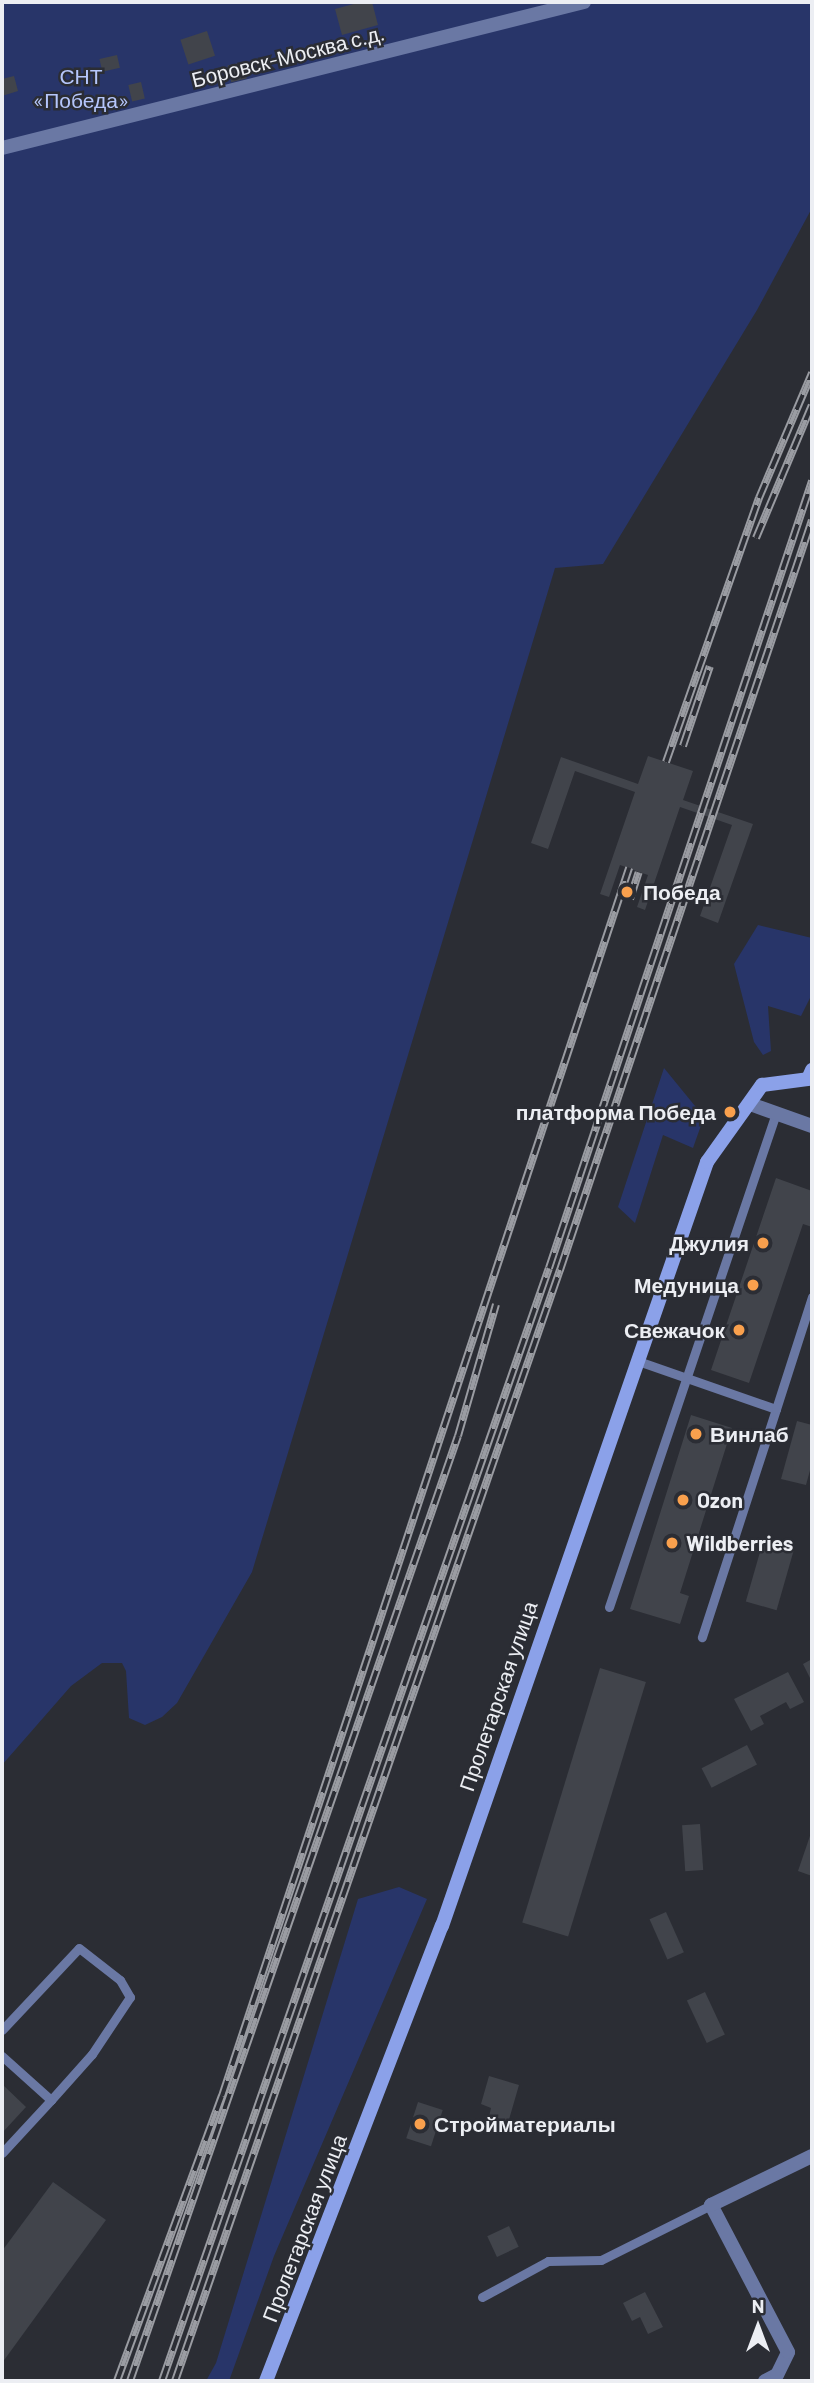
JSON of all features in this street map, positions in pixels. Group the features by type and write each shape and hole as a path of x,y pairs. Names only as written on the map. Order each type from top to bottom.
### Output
{"main road":[{"name":"Пролетарская улица","path":"266,2381 442,1926 707,1162 762,1085 808,1079 812,1070"}],"street":[{"name":"Боровск-Москва с.д.","path":"2,148 584,2"},
{"path":"750,1104 812,1126"},
{"path":"765,2381 777,2375 788,2352 711,2206 812,2156"}],"lane":[{"path":"609,1606 776,1113"},
{"path":"702,1637 812,1297"},
{"path":"638,1362 776,1409"},
{"path":"2,2030 79,1948 120,1980 130,1997 92,2054 2,2153"},
{"path":"2,2056 51,2100"},
{"path":"482,2297 548,2261 601,2260 711,2206"}],"green space":[{"name":"СНТ «Победа»","path":"2,2 812,2 812,208 757,310 603,564 555,568 252,1572 177,1703 162,1717 145,1725 129,1718 126,1671 122,1663 102,1663 71,1686 2,1765"},
{"path":"758,925 812,938 812,994 801,1016 768,1006 771,1051 763,1055 754,1042 734,964"},
{"path":"664,1068 704,1117 693,1148 663,1135 635,1223 618,1207"},
{"path":"399,1887 427,1899 274,2256 229,2381 206,2381 216,2363 358,1899"}],"building":[{"path":"372,2 378,25 342,35 335,9"},
{"path":"207,31 215,56 188,64 180,40"},
{"path":"117,55 120,68 102,72 99,59"},
{"path":"243,62 247,79 231,82 227,66"},
{"path":"14,76 18,91 2,96 2,79"},
{"path":"141,82 145,99 132,101 128,85"},
{"path":"648,756 693,771 683,800 753,824 718,923 700,916 732,825 680,807 645,910 637,907 648,875 620,865 609,897 600,894 635,792 575,771 548,849 531,843 561,757 638,784"},
{"path":"776,1178 812,1191 812,1227 803,1224 749,1383 711,1370"},
{"path":"691,1415 732,1428 680,1593 689,1596 680,1624 630,1609"},
{"path":"797,1421 812,1425 812,1463 806,1485 781,1479"},
{"path":"764,1538 795,1547 777,1610 746,1601"},
{"path":"812,1659 812,1682 803,1664"},
{"path":"600,1668 646,1682 568,1936 522,1922"},
{"path":"788,1672 804,1702 790,1709 786,1702 760,1716 764,1724 751,1731 734,1699"},
{"path":"747,1745 757,1765 712,1788 702,1768"},
{"path":"700,1824 703,1870 685,1871 682,1825"},
{"path":"812,1830 812,1876 798,1871"},
{"path":"666,1912 684,1952 667,1960 650,1919"},
{"path":"705,1992 725,2035 707,2043 687,2000"},
{"path":"489,2076 519,2085 508,2123 489,2117 491,2108 481,2104"},
{"path":"2,2084 26,2107 2,2133"},
{"path":"418,2102 443,2110 431,2146 406,2138"},
{"path":"53,2182 106,2220 2,2363 2,2251"},
{"path":"509,2226 519,2247 497,2257 487,2236"},
{"path":"645,2292 663,2327 648,2334 640,2317 632,2321 623,2303"}],"railway":[{"path":"666,762 759,498 812,373"},
{"path":"756,538 812,405"},
{"path":"162,2381 549,1268 812,481"},
{"path":"175,2381 560,1270 812,520"},
{"path":"683,746 710,666"},
{"path":"117,2381 222,2096 629,868"},
{"path":"630,899 639,872"},
{"path":"130,2381 458,1436 496,1304"}],"place":[{"name":"Победа","path":"627,892"},
{"name":"платформа Победа","path":"730,1112"},
{"name":"Джулия","path":"763,1243"},
{"name":"Медуница","path":"753,1285"},
{"name":"Свежачок","path":"739,1330"},
{"name":"Винлаб","path":"696,1434"},
{"name":"Ozon","path":"683,1500"},
{"name":"Wildberries","path":"672,1543"},
{"name":"Стройматериалы","path":"420,2124"}]}
